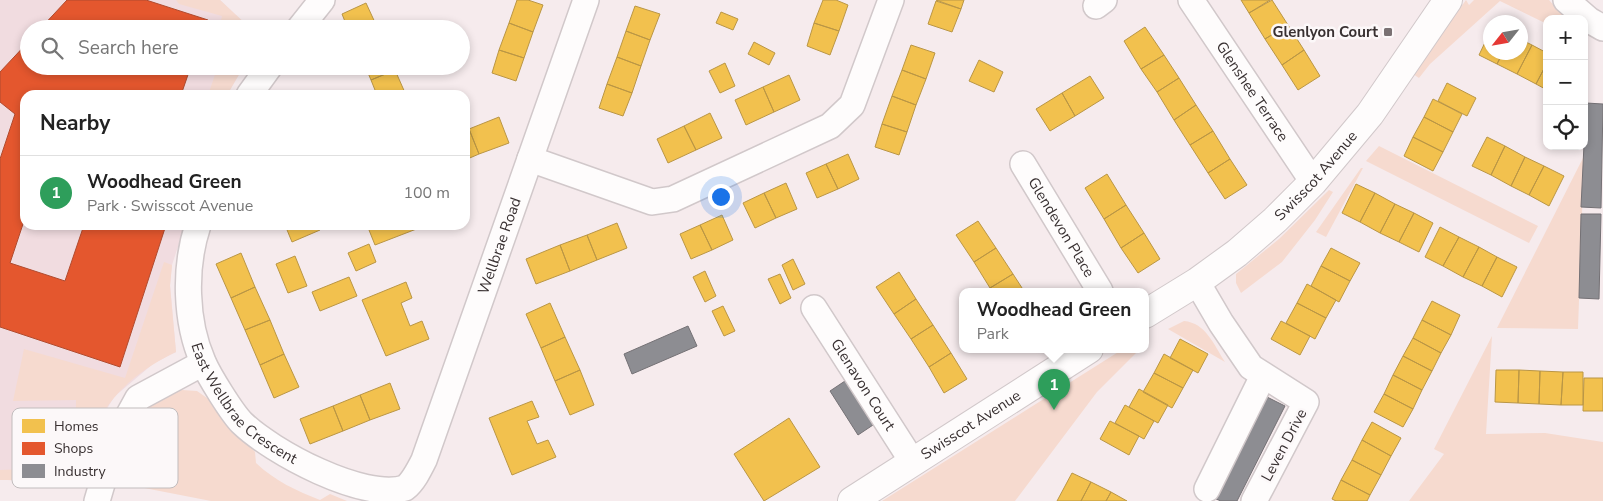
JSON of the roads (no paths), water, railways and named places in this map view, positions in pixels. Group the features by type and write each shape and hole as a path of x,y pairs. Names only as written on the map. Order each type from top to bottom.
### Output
{"street":[{"path":"306,20 322,0"},
{"name":"Wellbrae Road","path":"405,488 424,460 586,0"},
{"path":"530,159 652,202 673,199 830,126 842,116 852,105 891,0"},
{"name":"Glenshee Terrace","path":"1191,0 1313,182"},
{"name":"Swisscot Avenue","path":"1149,312 1197,282 1237,253 1275,220 1313,182 1370,114 1448,0"},
{"path":"1566,0 1589,20 1603,28"},
{"path":"253,90 263,75"},
{"name":"Glendevon Place","path":"1023,164 1098,288"},
{"name":"East Wellbrae Crescent","path":"197,230 193,242 188,292 193,332 203,363 241,422 284,458 349,492 374,497 388,496 405,488"},
{"name":"Leven Drive","path":"1197,282 1221,323 1251,367 1306,402 1254,501"},
{"name":"Glenavon Court","path":"814,308 912,461"},
{"name":"Swisscot Avenue","path":"852,501 1083,353"},
{"path":"132,408 138,398 203,363"},
{"path":"1207,489 1263,376"},
{"path":"97,501 101,488"}],"place":[{"name":"Glenlyon Court","path":"1388,32"},
{"name":"Woodhead Green","path":"1054,410"}]}
